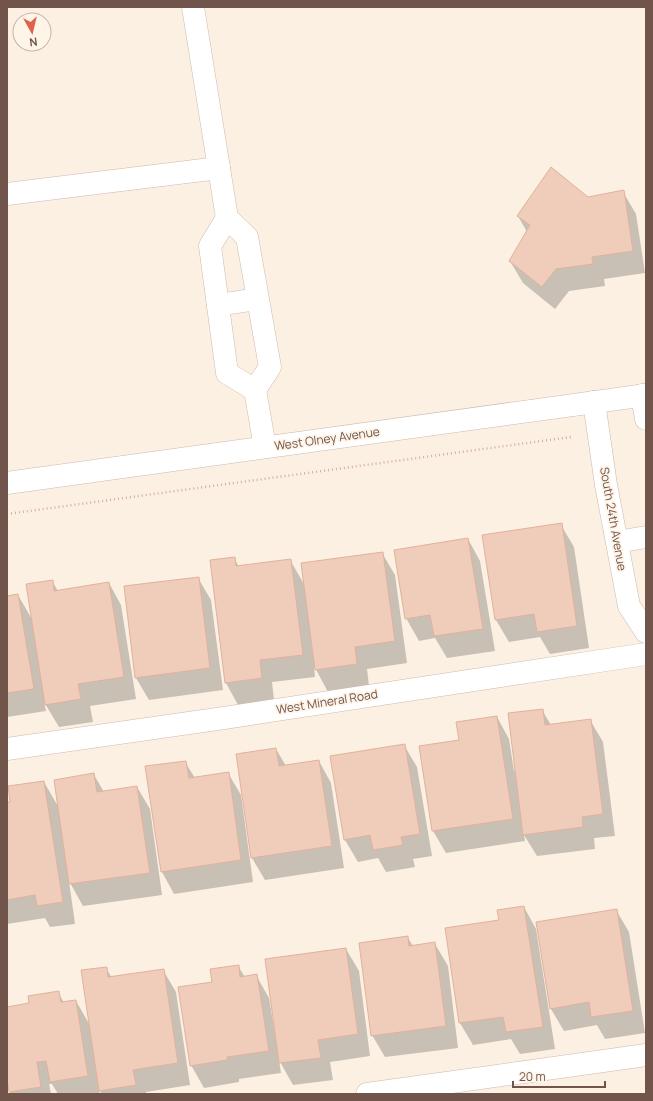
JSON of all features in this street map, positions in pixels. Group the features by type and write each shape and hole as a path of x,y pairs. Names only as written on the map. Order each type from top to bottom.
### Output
{"street":[{"path":"193,7 227,218 247,237 270,367 254,390 265,448"},
{"path":"7,194 219,168"},
{"path":"227,218 210,246 227,373 254,390"},
{"path":"218,305 257,299"},
{"path":"644,395 646,419"},
{"name":"West Olney Avenue","path":"7,482 265,448 644,395"},
{"name":"South 24th Avenue","path":"594,402 606,485 630,606 646,632"},
{"path":"617,542 646,537"},
{"name":"West Mineral Road","path":"7,749 224,718 646,654"},
{"path":"367,1094 646,1055"}],"path":[{"path":"7,514 570,437"}],"building":[{"path":"551,167 588,197 624,190 633,251 592,257 593,264 556,269 542,287 509,261 530,225 517,216"},
{"path":"562,523 577,626 537,632 534,614 495,620 482,535"},
{"path":"468,538 483,629 434,636 430,615 405,619 394,550"},
{"path":"383,552 395,641 355,647 357,664 315,670 301,563"},
{"path":"235,557 236,566 291,559 303,655 260,660 262,678 225,683 210,560"},
{"path":"199,577 210,668 135,678 124,586"},
{"path":"53,580 54,591 109,582 124,677 78,684 81,699 45,705 26,584"},
{"path":"18,594 34,689 7,693 7,596"},
{"path":"543,709 545,725 591,719 603,814 582,817 583,827 523,835 508,713"},
{"path":"497,716 513,819 432,831 419,746 459,740 456,722"},
{"path":"405,744 420,834 401,837 403,845 373,850 370,835 344,840 330,756"},
{"path":"276,748 279,766 319,760 332,846 251,858 236,754"},
{"path":"186,761 189,778 229,772 241,860 161,872 145,766"},
{"path":"94,773 97,792 137,786 150,873 69,884 54,780"},
{"path":"44,781 63,902 37,906 35,895 7,900 7,802 10,802 8,786"},
{"path":"524,906 543,1027 506,1032 503,1017 459,1023 445,928 499,920 497,910"},
{"path":"617,909 633,1011 591,1017 589,1002 550,1009 536,922"},
{"path":"408,936 409,946 435,942 446,1026 371,1036 359,943"},
{"path":"346,948 358,1034 318,1040 321,1058 279,1063 265,959"},
{"path":"239,965 240,977 257,974 269,1051 227,1057 227,1060 190,1066 178,987 212,982 210,969"},
{"path":"107,967 108,977 164,969 178,1063 133,1070 136,1085 99,1091 81,970"},
{"path":"59,991 61,1002 76,1000 88,1076 50,1082 46,1061 37,1062 41,1087 9,1092 7,1078 7,1007 29,1003 28,996"}]}
